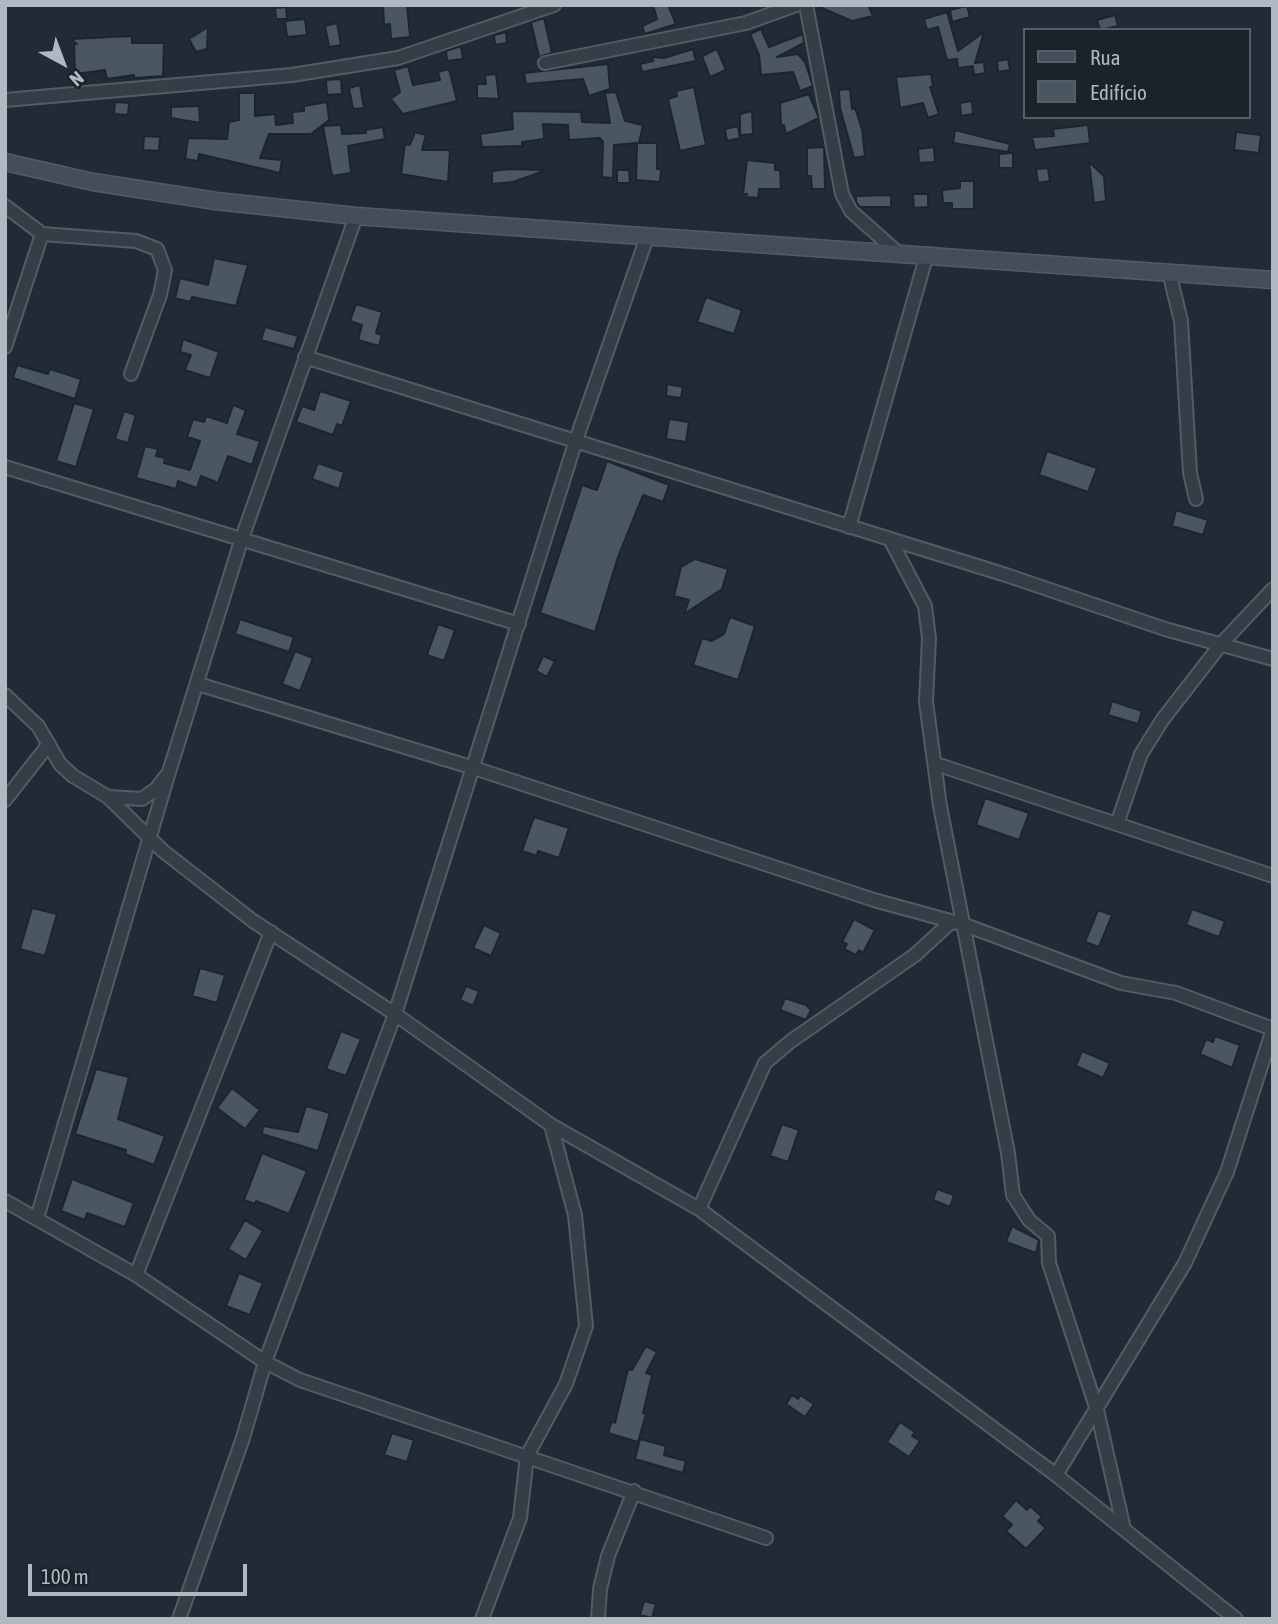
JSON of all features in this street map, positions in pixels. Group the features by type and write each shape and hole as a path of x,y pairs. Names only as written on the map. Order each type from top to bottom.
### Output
{"main road":[{"path":"5,162 106,185 216,201 356,216 1273,280"}],"street":[{"path":"5,100 292,75 397,58 554,5"},
{"path":"545,62 746,23 796,5"},
{"path":"806,5 842,194 851,211 898,253"},
{"path":"5,206 42,234 136,241 157,250 165,270 160,295 131,374"},
{"path":"37,1218 169,772 241,541 356,216"},
{"path":"5,347 42,234"},
{"path":"179,1619 243,1438 265,1362 395,1014 576,440 647,237"},
{"path":"849,527 927,254"},
{"path":"1169,272 1181,321 1190,473 1196,499"},
{"path":"305,357 890,539 1164,629 1273,659"},
{"path":"5,467 519,624"},
{"path":"890,539 925,606 929,648 926,702 940,806 1008,1153 1013,1195 1029,1220 1048,1236 1049,1263 1097,1410 1124,1529"},
{"path":"1116,824 1141,754 1163,719 1222,643 1273,589"},
{"path":"198,684 474,768 874,900 965,925 1121,983 1176,993 1273,1029 1222,1183 1185,1263 1056,1475"},
{"path":"5,695 38,726 60,764 73,776 108,797 151,839 271,932 395,1014 551,1125 699,1209 1056,1475 1236,1619"},
{"path":"5,800 49,744"},
{"path":"936,764 1273,876"},
{"path":"108,797 142,799 156,789 169,772"},
{"path":"699,1209 765,1063 791,1041 915,955 951,922"},
{"path":"136,1275 271,932"},
{"path":"482,1619 520,1518 527,1456 566,1384 586,1326 575,1215 551,1125"},
{"path":"5,1201 136,1275 265,1362 300,1380 634,1491 765,1538"},
{"path":"598,1619 600,1589 608,1556 634,1491"}],"building":[{"path":"383,5 407,5 410,37 391,39 390,24 384,25"},
{"path":"653,5 668,5 676,24 645,34 642,26 657,19"},
{"path":"815,5 868,5 873,16 852,21"},
{"path":"967,6 970,17 952,22 950,10"},
{"path":"286,7 287,19 276,19 275,8"},
{"path":"947,12 958,51 984,32 975,63 984,62 985,73 974,75 973,66 958,68 957,59 947,60 938,27 927,30 924,19"},
{"path":"1115,15 1118,26 1099,28 1097,20"},
{"path":"544,18 552,53 539,57 531,22"},
{"path":"305,19 307,35 287,37 285,21"},
{"path":"337,23 341,45 329,47 325,26"},
{"path":"208,27 207,49 196,52 189,39"},
{"path":"761,29 769,47 803,34 804,43 777,57 798,54 805,62 813,86 800,91 793,72 761,75 759,55 750,34"},
{"path":"506,32 507,43 495,45 494,35"},
{"path":"132,36 132,43 164,43 163,76 134,78 134,75 107,79 105,70 75,74 74,43 77,44 71,39"},
{"path":"461,46 463,59 447,61 446,51"},
{"path":"693,49 696,61 642,72 640,64 653,61 652,57 664,58"},
{"path":"717,49 726,70 710,77 702,56"},
{"path":"1008,59 1010,70 998,72 997,61"},
{"path":"608,64 610,89 589,96 583,79 526,84 524,73"},
{"path":"408,66 413,85 440,80 438,72 449,69 457,101 403,114 391,99 400,92 394,70"},
{"path":"496,74 499,99 477,98 477,84 486,84 485,75"},
{"path":"931,74 933,86 930,87 939,114 928,118 923,103 900,108 896,77"},
{"path":"341,79 342,94 327,95 326,80"},
{"path":"360,85 364,108 353,109 349,88"},
{"path":"694,87 706,145 680,151 668,99 677,96 676,91"},
{"path":"850,89 852,109 855,108 862,129 865,156 854,158 840,108 839,90"},
{"path":"616,92 625,121 643,125 639,143 657,143 660,182 636,180 637,143 614,145 613,178 602,177 603,142 600,138 569,140 568,125 543,124 544,139 522,142 522,146 482,147 480,134 513,129 512,111 581,112 582,122 610,123 605,93"},
{"path":"239,93 255,93 255,116 275,114 276,125 293,123 292,112 304,111 304,106 327,102 329,120 311,134 269,134 260,158 282,160 280,173 199,154 198,161 185,159 188,138 227,139 229,122 239,120"},
{"path":"809,94 819,118 786,134 784,125 781,125 780,103"},
{"path":"972,101 973,114 961,116 960,103"},
{"path":"115,102 129,103 128,115 114,114"},
{"path":"199,106 200,123 171,118 171,107"},
{"path":"752,111 753,134 740,135 740,114"},
{"path":"341,125 342,134 366,133 365,130 383,127 385,139 348,146 351,173 332,176 323,126"},
{"path":"1088,125 1090,143 1035,150 1032,137 1054,136 1053,129"},
{"path":"738,126 740,138 727,141 725,129"},
{"path":"955,130 1010,144 1008,152 953,143"},
{"path":"415,132 426,135 422,150 450,150 448,182 401,174 405,144 410,145"},
{"path":"1236,132 1261,135 1259,153 1234,150"},
{"path":"144,136 160,137 159,151 143,150"},
{"path":"824,147 825,189 812,189 811,176 807,176 807,148"},
{"path":"934,147 935,162 919,163 918,149"},
{"path":"1013,153 1013,168 999,168 999,154"},
{"path":"747,160 775,163 775,170 780,170 781,189 759,189 758,198 746,197 747,194 743,194"},
{"path":"1089,162 1104,176 1106,201 1094,203"},
{"path":"1048,168 1050,181 1038,183 1036,169"},
{"path":"617,170 629,170 630,183 617,183"},
{"path":"492,171 544,171 513,182 492,184"},
{"path":"960,181 974,181 974,209 952,209 952,203 943,203 942,190 960,188"},
{"path":"913,194 928,194 928,207 914,208"},
{"path":"891,195 891,207 860,207 856,202 856,196"},
{"path":"214,258 248,265 236,306 192,297 190,302 175,298 180,278 208,285"},
{"path":"706,297 742,310 734,334 697,322"},
{"path":"356,304 382,312 376,333 382,335 379,346 358,340 362,325 350,321"},
{"path":"265,327 298,336 294,349 261,340"},
{"path":"183,339 219,352 210,378 185,370 191,355 180,352"},
{"path":"17,365 48,374 50,369 81,379 75,399 13,378"},
{"path":"667,384 683,387 681,398 666,396"},
{"path":"320,391 351,401 342,426 337,424 333,435 296,422 302,406 314,410"},
{"path":"74,403 94,409 76,467 56,461"},
{"path":"233,405 246,410 237,434 260,441 252,465 228,456 218,483 201,476 197,488 178,481 176,489 136,478 145,446 158,449 156,456 165,458 164,463 190,470 200,441 187,437 193,419 204,422 206,416 227,423"},
{"path":"124,411 136,415 128,443 115,439"},
{"path":"669,419 689,422 686,442 666,439"},
{"path":"1047,451 1097,468 1088,492 1039,475"},
{"path":"607,461 669,485 663,502 643,495 618,557 595,632 540,613 582,485 597,490"},
{"path":"318,463 344,472 339,489 312,479"},
{"path":"1176,510 1208,520 1203,535 1172,526"},
{"path":"695,559 728,569 722,589 684,614 689,600 674,596 681,567"},
{"path":"730,617 755,626 738,680 693,665 702,638 711,641 724,634"},
{"path":"240,619 294,637 289,652 235,634"},
{"path":"438,624 455,630 444,661 427,655"},
{"path":"295,651 313,658 300,691 282,684"},
{"path":"543,656 555,661 547,677 536,671"},
{"path":"1112,701 1142,711 1138,724 1108,715"},
{"path":"985,798 1029,813 1019,840 976,825"},
{"path":"534,817 569,828 559,858 538,851 537,856 522,851"},
{"path":"32,908 57,914 45,956 20,949"},
{"path":"1192,909 1225,921 1219,937 1186,925"},
{"path":"1098,910 1112,915 1099,947 1085,942"},
{"path":"854,919 875,930 863,953 859,950 856,955 844,949 847,944 842,942"},
{"path":"484,925 501,933 491,956 473,948"},
{"path":"200,968 225,975 217,1003 192,996"},
{"path":"466,986 479,991 473,1006 460,1000"},
{"path":"785,998 806,1005 811,1010 806,1020 780,1010"},
{"path":"341,1031 361,1039 346,1076 326,1069"},
{"path":"1215,1036 1240,1045 1232,1068 1200,1054 1206,1039 1213,1042"},
{"path":"1082,1051 1110,1063 1103,1078 1076,1066"},
{"path":"96,1069 129,1077 118,1119 165,1136 154,1165 125,1154 126,1150 75,1134"},
{"path":"232,1088 260,1110 245,1129 217,1108"},
{"path":"306,1106 330,1113 318,1151 262,1134 263,1126 298,1132"},
{"path":"782,1124 799,1130 788,1162 770,1156"},
{"path":"262,1153 307,1171 289,1214 256,1201 255,1204 244,1200"},
{"path":"72,1179 134,1203 125,1227 87,1213 85,1220 61,1211"},
{"path":"937,1189 954,1195 950,1207 933,1200"},
{"path":"245,1220 263,1231 246,1260 228,1249"},
{"path":"1012,1226 1039,1240 1036,1253 1006,1242"},
{"path":"239,1273 263,1283 250,1315 226,1306"},
{"path":"646,1346 657,1352 646,1373 652,1375 643,1413 646,1414 638,1442 608,1433 612,1421 615,1423 628,1369 632,1370"},
{"path":"792,1395 798,1399 800,1395 814,1404 805,1417 786,1404"},
{"path":"900,1422 915,1432 912,1436 920,1441 909,1457 887,1442"},
{"path":"392,1433 414,1440 407,1462 384,1455"},
{"path":"640,1439 666,1446 664,1455 686,1461 683,1473 635,1459"},
{"path":"1016,1500 1027,1510 1030,1506 1042,1517 1038,1521 1046,1528 1026,1549 1006,1531 1012,1525 1002,1516"},
{"path":"644,1601 656,1604 652,1618 640,1615"}]}
